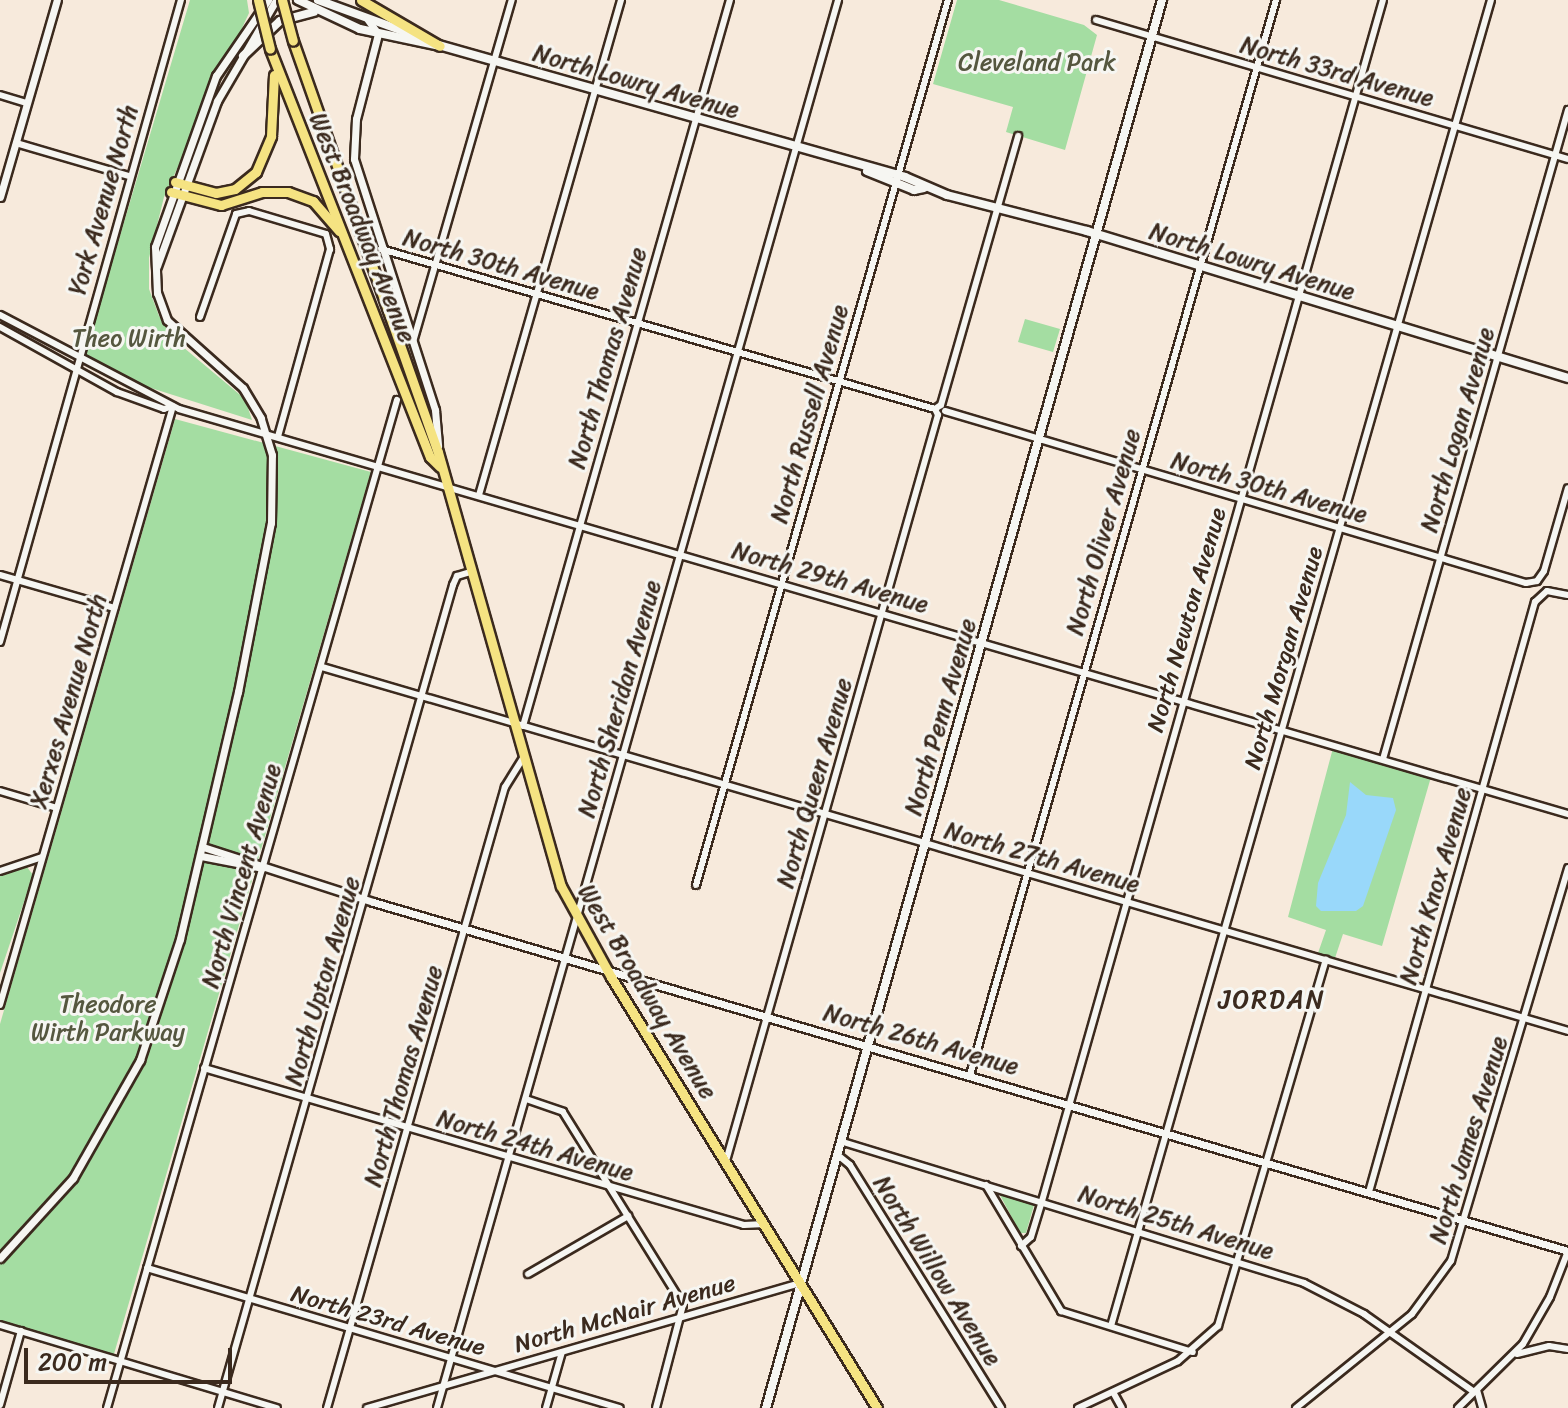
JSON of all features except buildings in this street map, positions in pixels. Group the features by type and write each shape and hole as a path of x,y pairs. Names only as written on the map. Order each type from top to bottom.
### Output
{"main road":[{"name":"West Broadway Avenue","path":"258,0 271,54 350,246 430,457 440,467"},
{"name":"West Broadway Avenue","path":"279,0 438,452 470,572 518,724 523,758 556,872 576,917 877,1408"},
{"name":"North Lowry Avenue","path":"298,0 321,13 378,34 440,46"},
{"name":"North Lowry Avenue","path":"318,0 440,46 896,180 1100,236 1568,378"},
{"path":"361,0 440,46"},
{"name":"North Penn Avenue","path":"766,1408 1165,0"},
{"path":"243,56 280,21 303,12 321,13"},
{"path":"175,182 228,191 260,167 274,118 271,54"},
{"path":"171,192 221,205 268,191 303,196 325,212 350,246"}],"street":[{"path":"0,197 57,0"},
{"name":"York Avenue North","path":"0,642 77,369 77,358 181,0"},
{"path":"0,1258 73,1178 119,1104 156,1019 203,847 271,523 275,477 267,434 243,388 167,320 154,276 156,236 216,76 268,0"},
{"path":"154,276 217,101 279,0"},
{"path":"413,344 512,0"},
{"path":"479,495 621,0"},
{"name":"North Thomas Avenue","path":"518,724 579,525 730,0"},
{"name":"North Sheridan Avenue","path":"437,1408 838,0"},
{"name":"North Russell Avenue","path":"696,885 948,0"},
{"name":"North Oliver Avenue","path":"970,1075 1276,0"},
{"name":"North Newton Avenue","path":"1021,1246 1031,1237 1042,1201 1383,0"},
{"name":"North Morgan Avenue","path":"1111,1326 1491,0"},
{"path":"368,20 378,34"},
{"name":"North 33rd Avenue","path":"1096,20 1568,159"},
{"name":"West Broadway Avenue","path":"378,34 353,138 357,171 435,410 438,452"},
{"path":"0,95 27,103"},
{"name":"North Logan Avenue","path":"1383,759 1568,110"},
{"name":"North Queen Avenue","path":"726,1161 1018,136"},
{"path":"16,143 129,176"},
{"path":"200,317 236,214 249,211 326,234 330,249 278,437"},
{"name":"North 30th Avenue","path":"380,248 1523,582 1537,581 1544,571 1568,488"},
{"path":"0,315 173,406"},
{"path":"0,327 138,400 173,406"},
{"name":"North Vincent Avenue","path":"107,1408 397,400"},
{"name":"North 29th Avenue","path":"173,406 1568,814"},
{"name":"Xerxes Avenue North","path":"0,1005 4,979 43,857 173,406"},
{"name":"North Upton Avenue","path":"218,1408 366,899 453,585 457,576 470,572"},
{"path":"0,575 114,608"},
{"name":"North Knox Avenue","path":"1369,1192 1535,602 1543,593 1568,595"},
{"name":"North 27th Avenue","path":"322,667 1568,1031"},
{"name":"North Thomas Avenue","path":"327,1408 510,774 523,758"},
{"path":"0,791 57,808"},
{"name":"North 26th Avenue","path":"203,847 262,868 466,929 1568,1251"},
{"name":"North 26th Avenue","path":"201,856 262,868"},
{"path":"0,871 43,857"},
{"name":"North James Avenue","path":"1296,1408 1392,1332 1438,1283 1467,1221 1568,868"},
{"path":"1078,1408 1193,1352 1218,1326 1241,1261 1326,960"},
{"name":"North 24th Avenue","path":"204,1068 744,1225 765,1224"},
{"path":"526,1099 563,1112 683,1305 683,1316 656,1408"},
{"name":"North 25th Avenue","path":"843,1142 1241,1261 1334,1297 1392,1332 1475,1391"},
{"name":"North Willow Avenue","path":"839,1156 850,1165 1001,1408"},
{"path":"986,1185 1061,1311 1193,1352"},
{"path":"528,1274 628,1216"},
{"path":"1458,1408 1514,1356 1550,1297 1568,1251"},
{"name":"North 23rd Avenue","path":"147,1268 620,1408"},
{"name":"North McNair Avenue","path":"367,1408 801,1283"},
{"path":"0,1325 277,1408"},
{"path":"0,1405 21,1331"},
{"path":"1514,1356 1537,1348 1568,1349"},
{"path":"546,1408 562,1352"},
{"path":"1475,1391 1482,1408"},
{"path":"1113,1392 1122,1408"}],"green space":[{"name":"Theo Wirth","path":"190,0 247,0 249,13 164,197 149,258 149,289 159,316 183,347 245,399 252,420 132,382 84,357"},
{"name":"Cleveland Park","path":"957,0 999,0 1084,25 1097,35 1065,150 1006,132 1013,107 933,84"},
{"path":"1025,319 1060,329 1053,352 1018,342"},
{"name":"Theodore Wirth Parkway","path":"175,419 371,472 114,1354 0,1321 0,1024"},
{"path":"1333,748 1431,777 1382,946 1343,934 1335,958 1318,953 1326,930 1288,917"},
{"path":"27,867 33,875 0,973 0,875"},
{"path":"1000,1195 1034,1205 1026,1233 1020,1233"}],"water":[{"path":"1350,782 1366,795 1393,798 1396,810 1363,906 1356,911 1321,911 1316,906 1318,883 1346,815"}],"district":[{"name":"JORDAN","path":"1272,1000"}]}
